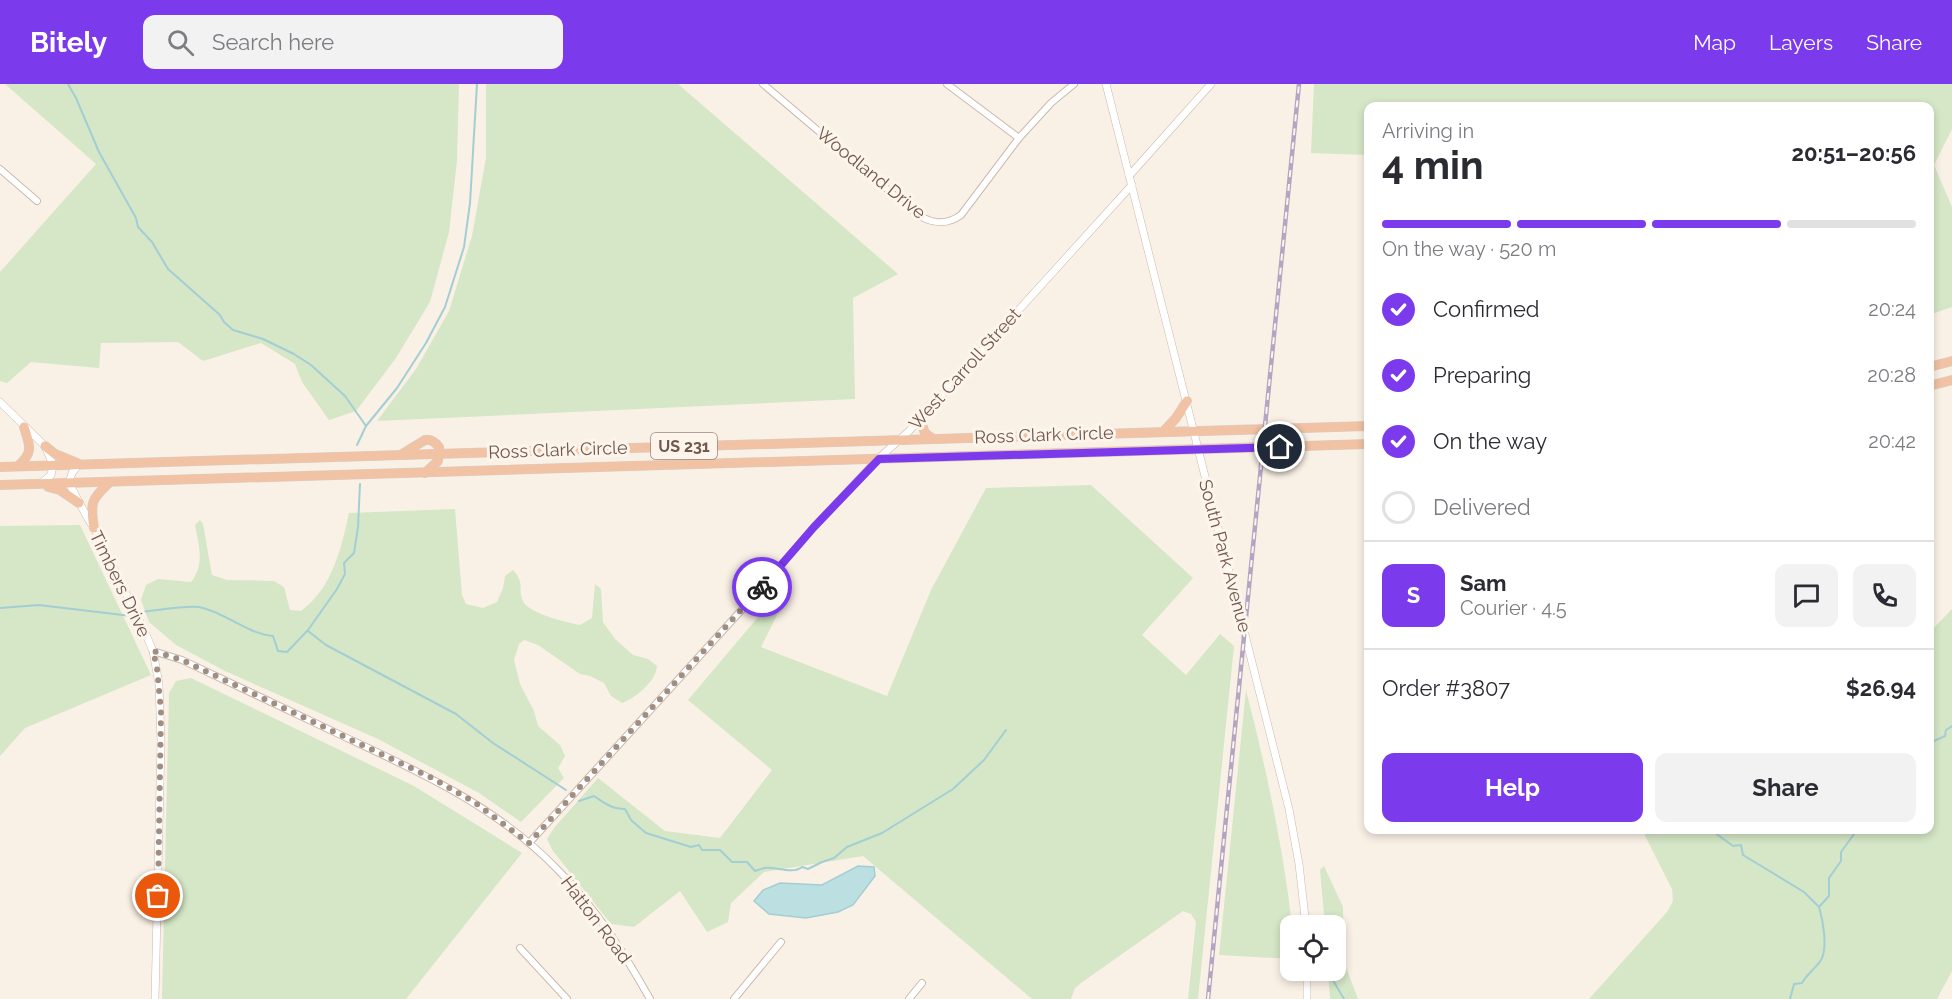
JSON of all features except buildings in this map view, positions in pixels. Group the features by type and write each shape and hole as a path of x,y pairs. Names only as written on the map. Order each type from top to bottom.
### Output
{"highway":[{"path":"1934,366 1952,361"},
{"path":"1934,385 1952,380"},
{"path":"1163,432 1187,401"},
{"path":"920,419 925,433 932,438"},
{"name":"Ross Clark Circle","path":"0,467 1364,426"},
{"path":"18,466 26,459 30,446 24,427"},
{"path":"1106,433 1107,452"},
{"path":"991,436 992,455"},
{"path":"401,454 429,440 439,447 438,461 425,472"},
{"name":"Ross Clark Circle","path":"0,485 1364,444"},
{"path":"45,446 55,454 79,464"},
{"path":"570,449 571,468"},
{"path":"94,528 92,503 98,492 110,482"},
{"path":"40,484 60,490 79,503"}],"street":[{"name":"Woodland Drive","path":"763,84 914,212 933,223 948,222 961,215 1019,138 1051,103 1074,84"},
{"path":"947,84 1019,138"},
{"name":"South Park Avenue","path":"1106,84 1289,809 1299,864 1305,915"},
{"path":"1130,176 1211,84"},
{"path":"0,169 37,201"},
{"name":"West Carroll Street","path":"529,843 758,592 821,519 920,419 1132,185"},
{"path":"0,402 45,446 52,465 51,474 40,484"},
{"path":"69,483 72,473 79,464"},
{"name":"Timbers Drive","path":"69,483 94,528 153,651 159,684 161,741 155,999"},
{"name":"Hatton Road","path":"153,651 182,660 432,778 474,802 529,843 569,881 594,911 650,999"},
{"path":"734,999 781,942"},
{"path":"520,948 567,999"},
{"path":"1307,999 1308,981"},
{"path":"909,999 922,983"}],"green space":[{"path":"5,84 459,84 457,161 449,232 430,302 396,358 356,411 329,420 302,382 295,364 261,343 203,361 178,342 101,343 99,368 31,362 7,383 0,381 0,272 96,164"},
{"path":"486,84 678,84 898,274 853,298 855,399 377,421 416,369 449,311 472,236 486,158"},
{"path":"1314,84 1952,84 1952,129 1934,165 1934,102 1364,102 1364,155 1311,153"},
{"path":"1934,165 1952,207 1952,307 1934,313"},
{"path":"1091,485 1193,578 1142,635 1186,675 1220,634 1234,646 1198,999 1188,999 1196,922 1191,914 1183,911 1081,983 1075,988 1071,999 1032,999 863,856 764,872 731,903 728,922 707,932 680,891 634,927 611,924 553,851 547,839 598,778 665,831 720,838 772,770 688,700 769,604 779,596 782,605 761,647 887,696 931,590 986,488"},
{"path":"455,509 462,595 466,604 483,608 497,602 505,576 513,570 519,579 521,597 527,606 548,617 580,625 592,618 595,584 601,589 603,622 615,639 633,655 648,659 657,666 656,672 644,688 622,703 611,696 604,683 580,674 538,645 524,640 519,644 514,660 520,684 534,711 538,726 560,745 565,756 558,768 564,778 521,822 479,793 378,739 225,671 176,645 149,622 141,600 146,585 158,579 191,582 199,562 195,525 200,520 203,524 212,575 227,580 274,581 284,587 290,610 301,611 312,602 328,580 334,567 349,513"},
{"path":"80,525 151,675 25,728 0,756 0,526"},
{"path":"1952,609 1952,971 1937,999 1589,999 1667,912 1673,901 1672,889 1644,834 1934,834 1934,628"},
{"path":"191,678 414,786 522,853 406,999 162,999 169,693 176,681"},
{"path":"1246,690 1279,836 1291,915 1280,915 1280,958 1219,955"},
{"path":"1324,866 1343,907 1343,915 1324,915 1320,870"},
{"path":"1346,967 1358,999 1330,999 1329,981 1346,981"}],"water":[{"path":"858,866 874,867 875,876 853,905 838,912 806,918 769,914 754,901 763,890 780,883 822,885"}],"waterway":[{"path":"68,84 99,152 136,218 138,227 152,242 168,269 220,315 233,330 263,339 311,365 345,396 366,426"},
{"path":"357,445 366,426 397,388 426,343 445,307 464,247 470,203 477,84"},
{"path":"139,612 199,607 218,613 254,631 273,636 278,651 287,652 308,630 345,574 344,563 354,553 360,484"},
{"path":"0,608 39,605 131,616"},
{"path":"308,631 326,645 456,714 493,743 566,790"},
{"path":"1934,741 1945,736 1946,730 1952,726"},
{"path":"579,801 594,796 612,807 625,809 631,820 646,833 691,847 699,845 702,850 720,850 732,862 747,862 755,871 764,868 793,870 802,867 808,869 834,858 847,847 882,833 953,789 984,760 1006,730"},
{"path":"1716,834 1733,846 1741,845 1743,855 1804,892 1819,907"},
{"path":"1790,999 1794,984 1802,983 1823,955 1824,934 1819,907 1829,896 1829,878 1841,861 1841,852 1854,834"},
{"path":"1333,981 1344,999"}],"railway":[{"path":"1208,999 1299,84"}],"way so far":[{"path":"158,896 161,711 153,651 182,660 432,778 474,802 529,843 762,587"}],"route":[{"path":"762,587 866,470 879,459 1280,447"}]}
